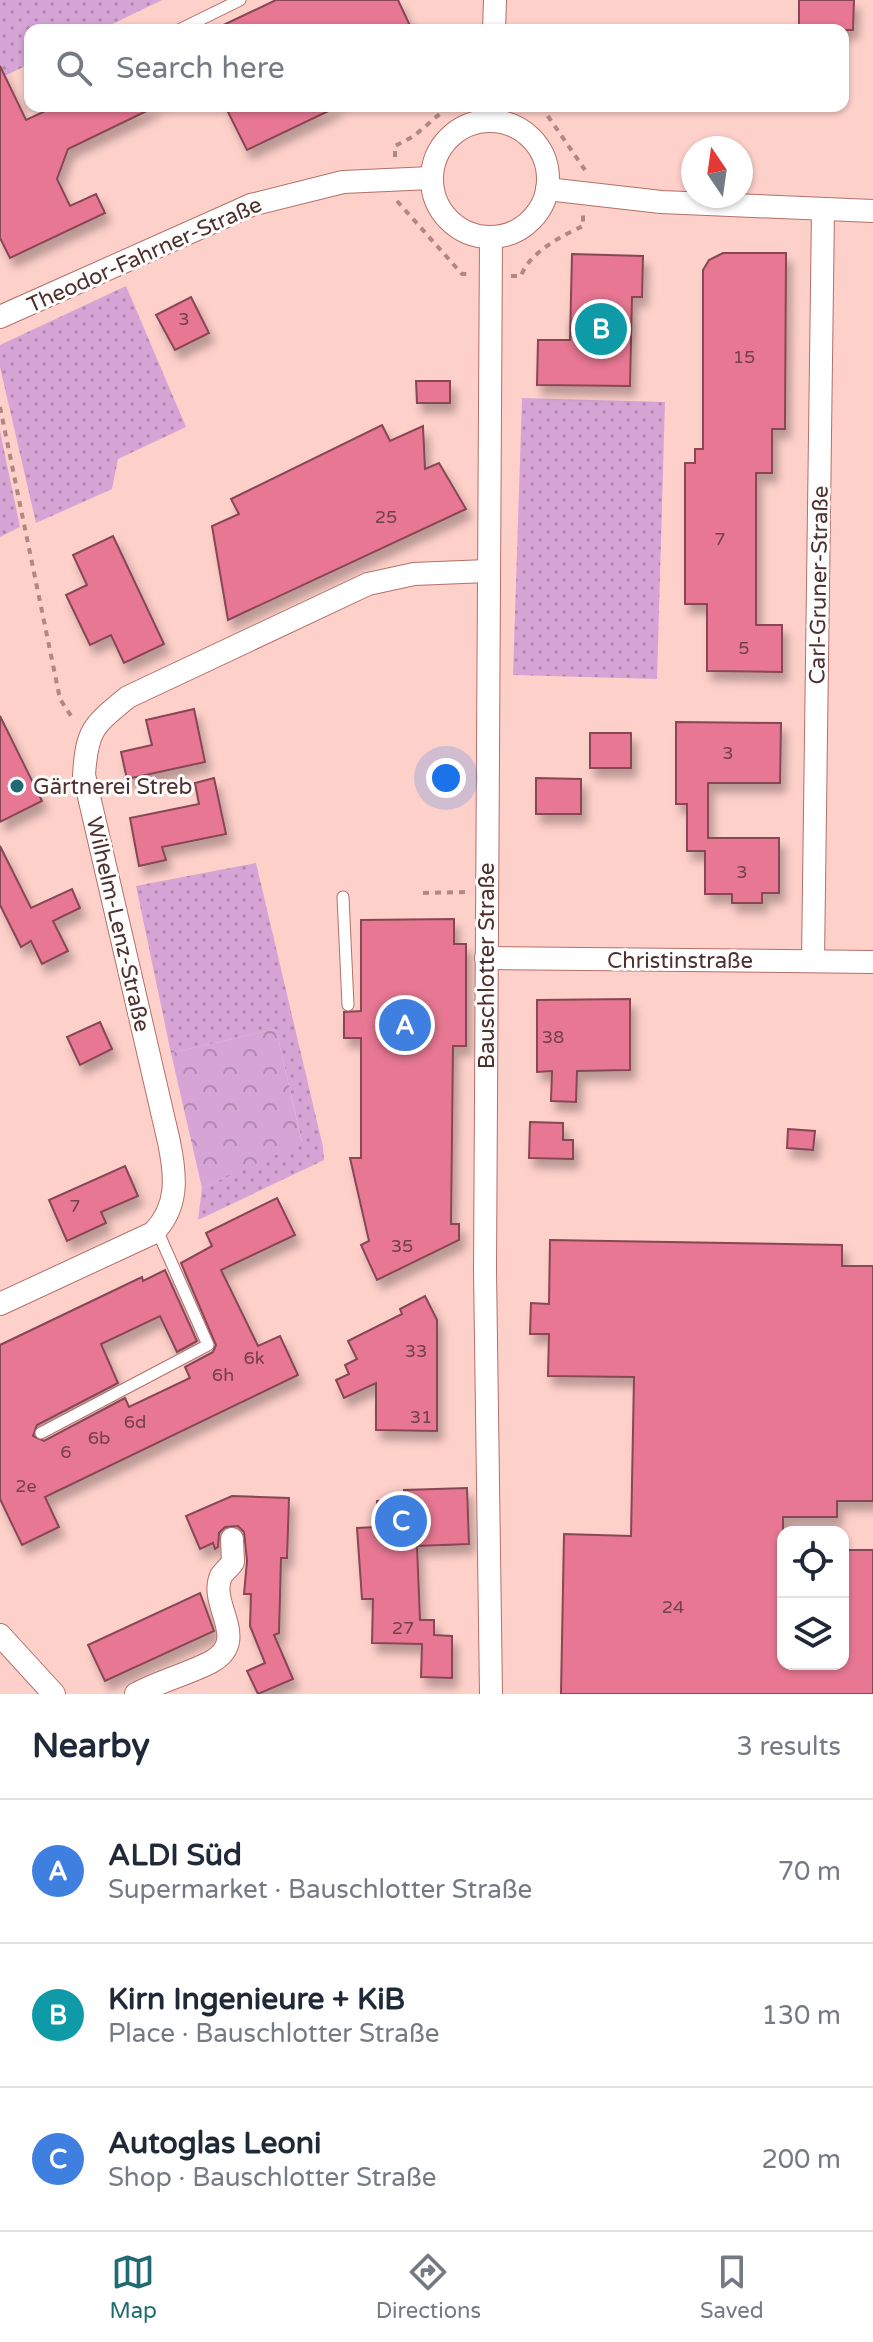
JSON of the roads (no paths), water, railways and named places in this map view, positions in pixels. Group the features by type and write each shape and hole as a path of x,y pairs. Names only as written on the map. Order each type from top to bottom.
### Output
{"street":[{"path":"494,24 495,0"},
{"path":"492,113 535,142 546,163 547,189 538,212 526,226 491,238 472,235 448,221 433,197 431,178 437,153 447,139 492,113"},
{"name":"Theodor-Fahrner-Straße","path":"0,317 251,205 343,182 431,178"},
{"path":"547,189 585,195 873,211"},
{"name":"Carl-Gruner-Straße","path":"813,961 823,210"},
{"name":"Bauschlotter Straße","path":"491,238 485,1270 491,1694"},
{"name":"Wilhelm-Lenz-Straße","path":"157,1230 174,1197 173,1162 84,775 87,740 104,716 128,697 368,584 414,574 487,571"},
{"name":"Christinstraße","path":"486,958 873,962"},
{"path":"0,1304 157,1230"},
{"path":"136,1694 211,1662 226,1646 229,1627 219,1592 222,1575 233,1562 232,1539"},
{"path":"0,1635 54,1694"}],"lane":[{"path":"191,24 240,0"},
{"path":"343,897 348,1005"},
{"path":"41,1433 208,1345 157,1230"}],"place":[{"name":"Kirn Ingenieure + KiB","path":"601,329"},
{"name":"Gärtnerei Streb","path":"17,786"},
{"name":"ALDI Süd","path":"405,1025"},
{"name":"Autoglas Leoni","path":"401,1521"}]}
